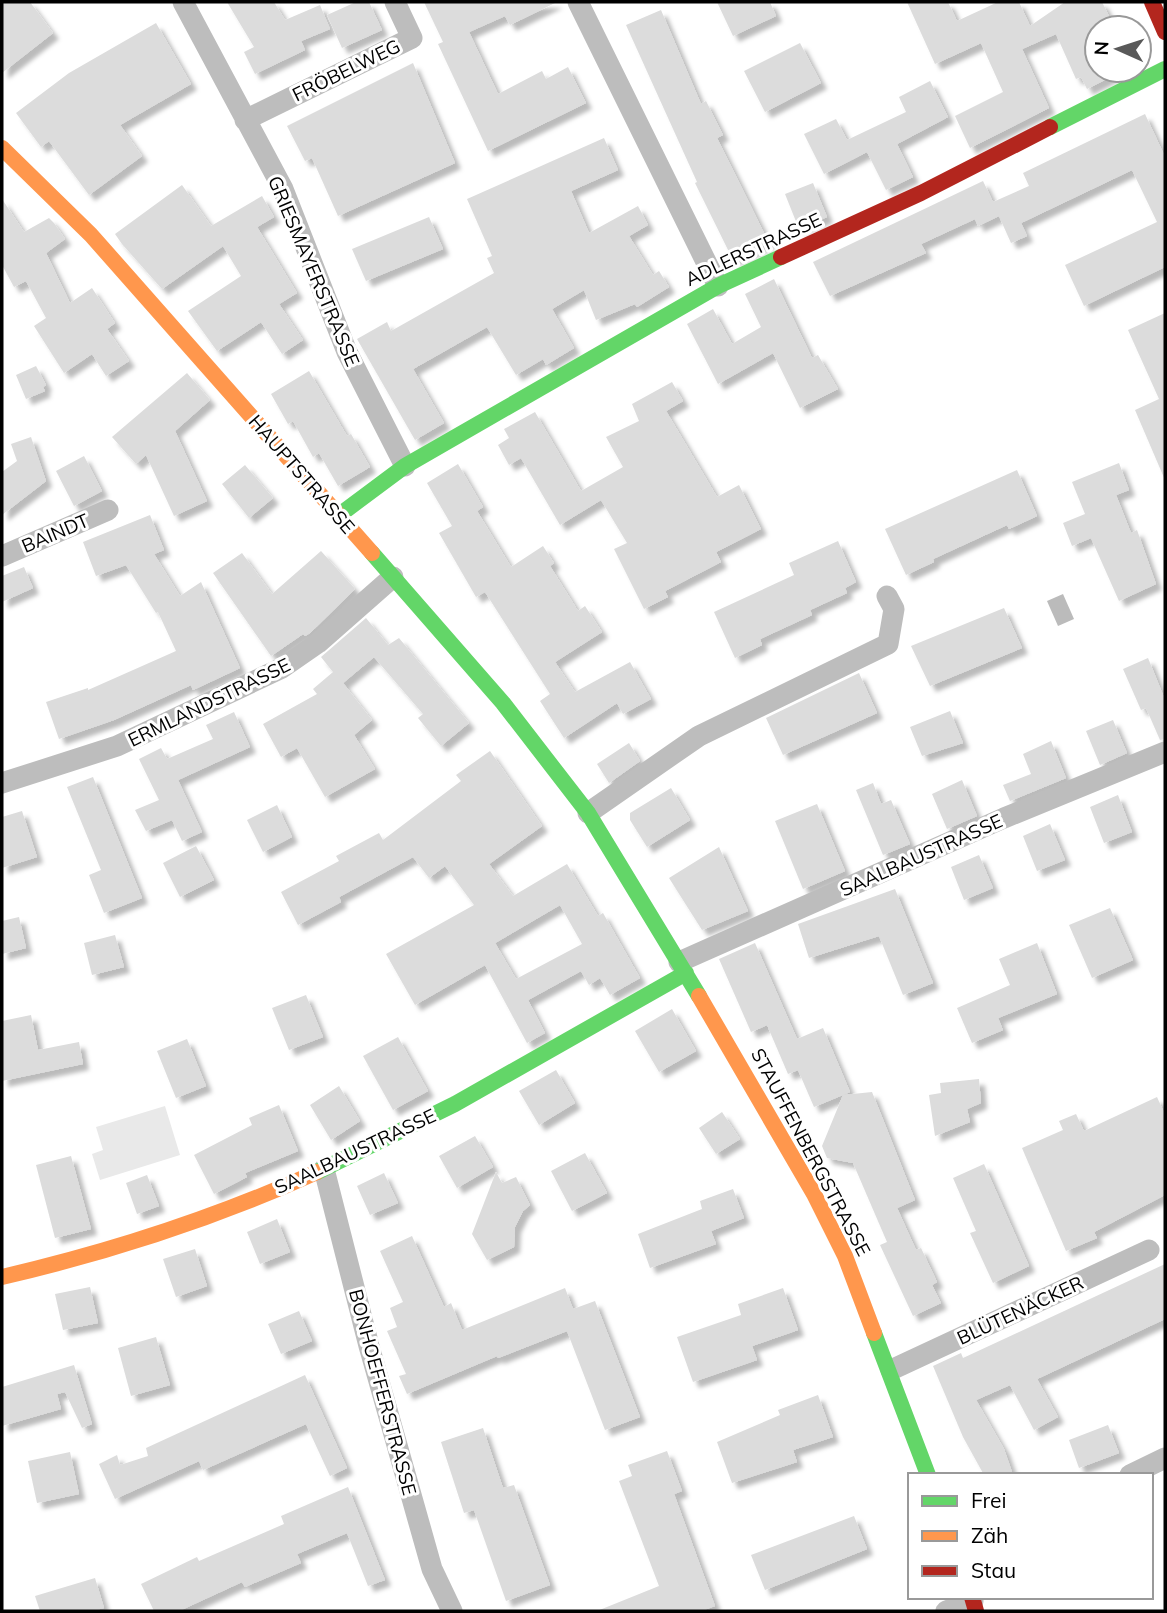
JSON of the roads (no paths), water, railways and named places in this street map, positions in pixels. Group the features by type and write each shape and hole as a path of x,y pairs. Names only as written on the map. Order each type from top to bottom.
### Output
{"street":[{"name":"GRIESMAYERSTRASSE","path":"183,2 283,189 347,352 405,466"},
{"name":"FRÖBELWEG","path":"245,120 411,38 396,2"},
{"path":"578,2 719,286"},
{"path":"1152,2 1165,32"},
{"name":"ADLERSTRASSE","path":"338,516 405,466 719,286 926,191 1165,69"},
{"name":"HAUPTSTRASSE","path":"2,148 91,235 503,703 588,813 683,967"},
{"name":"BAINDT","path":"2,556 108,510"},
{"name":"ERMLANDSTRASSE","path":"2,783 117,746 282,668 318,643 393,577"},
{"path":"588,813 699,736 888,644 894,609 887,596"},
{"name":"SAALBAUSTRASSE","path":"2,1277 66,1264 157,1234 324,1169 453,1105 683,967 1004,818 1165,752"},
{"name":"STAUFFENBERGSTRASSE","path":"683,967 814,1194 845,1256 891,1370 928,1473"},
{"name":"BONHOEFFERSTRASSE","path":"324,1169 369,1346 432,1569 452,1611"},
{"name":"BLÜTENÄCKER","path":"891,1370 1149,1250"},
{"path":"1134,1473 1165,1458"},
{"path":"946,1611 974,1603"}]}
